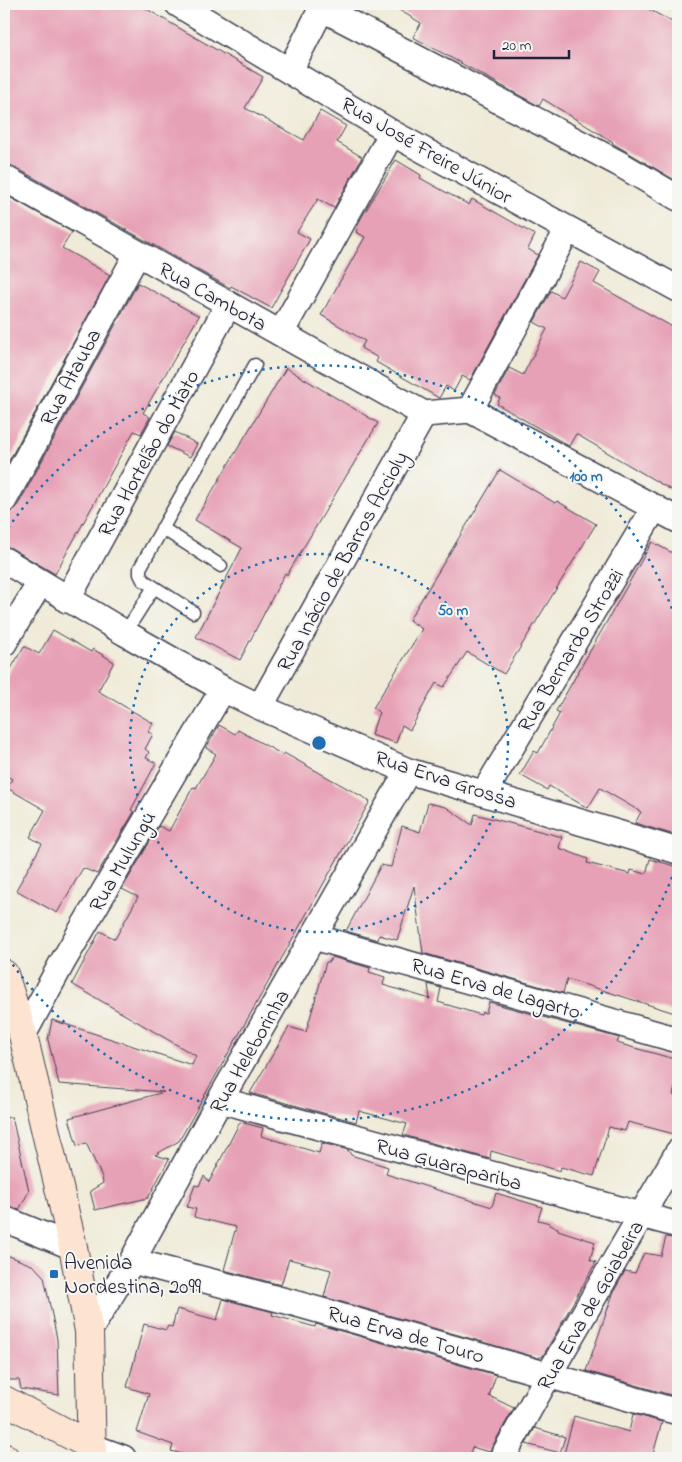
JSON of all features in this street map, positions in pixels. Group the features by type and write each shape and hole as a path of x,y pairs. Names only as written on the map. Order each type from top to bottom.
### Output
{"main road":[{"path":"4,974 23,1035 73,1247 89,1331 92,1453"},
{"path":"4,1400 92,1453"}],"street":[{"name":"Rua José Freire Júnior","path":"178,4 392,133 678,290"},
{"path":"290,70 323,6 618,163 678,198"},
{"path":"281,333 392,133"},
{"name":"Rua Cambota","path":"4,178 424,414"},
{"path":"470,410 568,229"},
{"name":"Rua Atauba","path":"4,500 137,254"},
{"name":"Rua Hortelão do Mato","path":"67,600 228,305"},
{"path":"424,414 470,410 678,520"},
{"name":"Rua Inácio de Barros Accioly","path":"260,707 424,414"},
{"name":"Rua Bernardo Strozzi","path":"484,793 656,507"},
{"path":"4,560 40,583 4,643"},
{"name":"Rua Erva Grossa","path":"40,583 223,689 408,771 678,852"},
{"name":"Rua Mulungu","path":"23,1035 62,963 223,689"},
{"name":"Rua Heleborinha","path":"89,1331 132,1261 220,1100 408,771"},
{"name":"Rua Erva de Lagarto","path":"314,937 678,1040"},
{"name":"Rua Guarapariba","path":"220,1100 359,1140 678,1225"},
{"name":"Rua Erva de Goiabeira","path":"502,1458 678,1152"},
{"path":"4,1219 73,1247"},
{"name":"Rua Erva de Touro","path":"132,1261 290,1302 678,1412"},
{"path":"92,1453 123,1458"}],"lane":[{"path":"192,612 143,580 140,568 256,365"},
{"path":"162,528 221,566"},
{"path":"125,633 154,587"}],"building":[{"path":"4,4 138,4 263,77 245,108 304,140 320,111 346,126 337,142 362,157 334,208 318,199 297,232 310,239 271,308 231,286 230,288 11,165 4,164"},
{"path":"389,4 639,4 678,25 678,182 543,99 539,106 413,37 421,23"},
{"path":"396,160 421,175 420,178 469,205 472,199 535,235 528,249 538,255 470,380 462,376 454,391 446,386 439,398 376,362 378,358 361,348 365,341 321,315 365,237 356,232 359,222"},
{"path":"4,194 72,232 62,248 110,275 4,470"},
{"path":"581,262 600,272 594,283 678,330 678,494 576,434 569,446 497,404 500,398 495,395 509,368 523,375 547,329 534,322 551,291 562,297"},
{"path":"138,283 199,316 143,413 150,417 141,434 134,431 55,574 11,548 4,546 4,514 11,512 17,507"},
{"path":"286,368 378,423 287,575 285,573 240,660 196,637 242,548 195,520"},
{"path":"175,432 197,444 190,457 167,446"},
{"path":"500,470 555,503 557,501 596,524 504,674 467,652 444,687 436,683 410,730 402,725 396,743 371,735 379,712 373,708 422,629 409,620"},
{"path":"652,542 678,556 678,836 635,823 641,812 600,788 588,808 549,786 547,790 520,775 534,751 538,753 560,713 556,711"},
{"path":"53,630 91,652 93,649 114,662 98,691 153,723 148,732 153,734 145,749 149,752 146,758 156,763 131,810 134,812 97,874 83,868 57,913 16,890 42,844 30,837 45,810 7,788 12,779 4,774 4,681 24,646 39,654"},
{"path":"219,725 235,734 238,730 283,755 284,753 370,801 179,1141 155,1155 169,1159 148,1198 95,1210 90,1191 103,1183 102,1177 86,1143 77,1146 69,1118 164,1092 59,1084 48,1040 52,1020 192,1065 196,1056 72,984 100,931 115,939 138,897 122,889 159,826 169,831 193,787 196,788 216,754 206,748"},
{"path":"428,803 446,807 472,825 475,814 562,837 559,848 588,859 587,863 630,874 631,870 646,874 650,859 678,867 678,1014 567,979 563,993 423,953 414,886 397,940 379,935 378,940 346,931 381,865 391,867 402,826 420,832"},
{"path":"332,957 370,968 369,972 385,977 383,985 430,999 428,984 441,988 438,1002 481,1015 482,1012 486,1013 489,1002 619,1038 617,1043 678,1060 678,1076 673,1095 678,1097 678,1135 628,1122 625,1131 609,1127 594,1176 561,1167 560,1171 491,1151 490,1159 403,1135 407,1124 359,1111 356,1122 250,1093 289,1027 306,1032 326,962 329,962"},
{"path":"12,1117 29,1191 19,1210 4,1205 4,1118"},
{"path":"240,1122 263,1128 261,1136 319,1153 322,1143 348,1150 351,1155 388,1167 386,1174 492,1207 496,1193 542,1207 538,1220 550,1223 549,1225 558,1228 558,1230 595,1242 590,1260 596,1262 543,1356 539,1358 324,1297 331,1270 289,1259 281,1285 224,1270 236,1227 194,1217 196,1209 187,1207 195,1185 199,1186 204,1176 209,1182"},
{"path":"666,1237 678,1239 678,1397 586,1371 614,1291 625,1271 635,1273 644,1253 661,1256"},
{"path":"4,1254 34,1266 44,1277 57,1339 59,1395 21,1389 19,1380 7,1380 6,1354 4,1354"},
{"path":"223,1299 273,1312 272,1315 315,1327 316,1324 496,1375 489,1396 514,1408 489,1452 472,1447 469,1458 196,1458 171,1451 173,1445 137,1432 149,1394 127,1387 144,1324 166,1330 168,1326 172,1327 177,1309 217,1320"},
{"path":"633,1414 662,1422 652,1458 581,1458 564,1454 574,1416 629,1432"},
{"path":"535,1428 565,1437 560,1453 526,1444"}],"place":[{"name":"Avenida Nordestina, 2099","path":"54,1274"}]}
